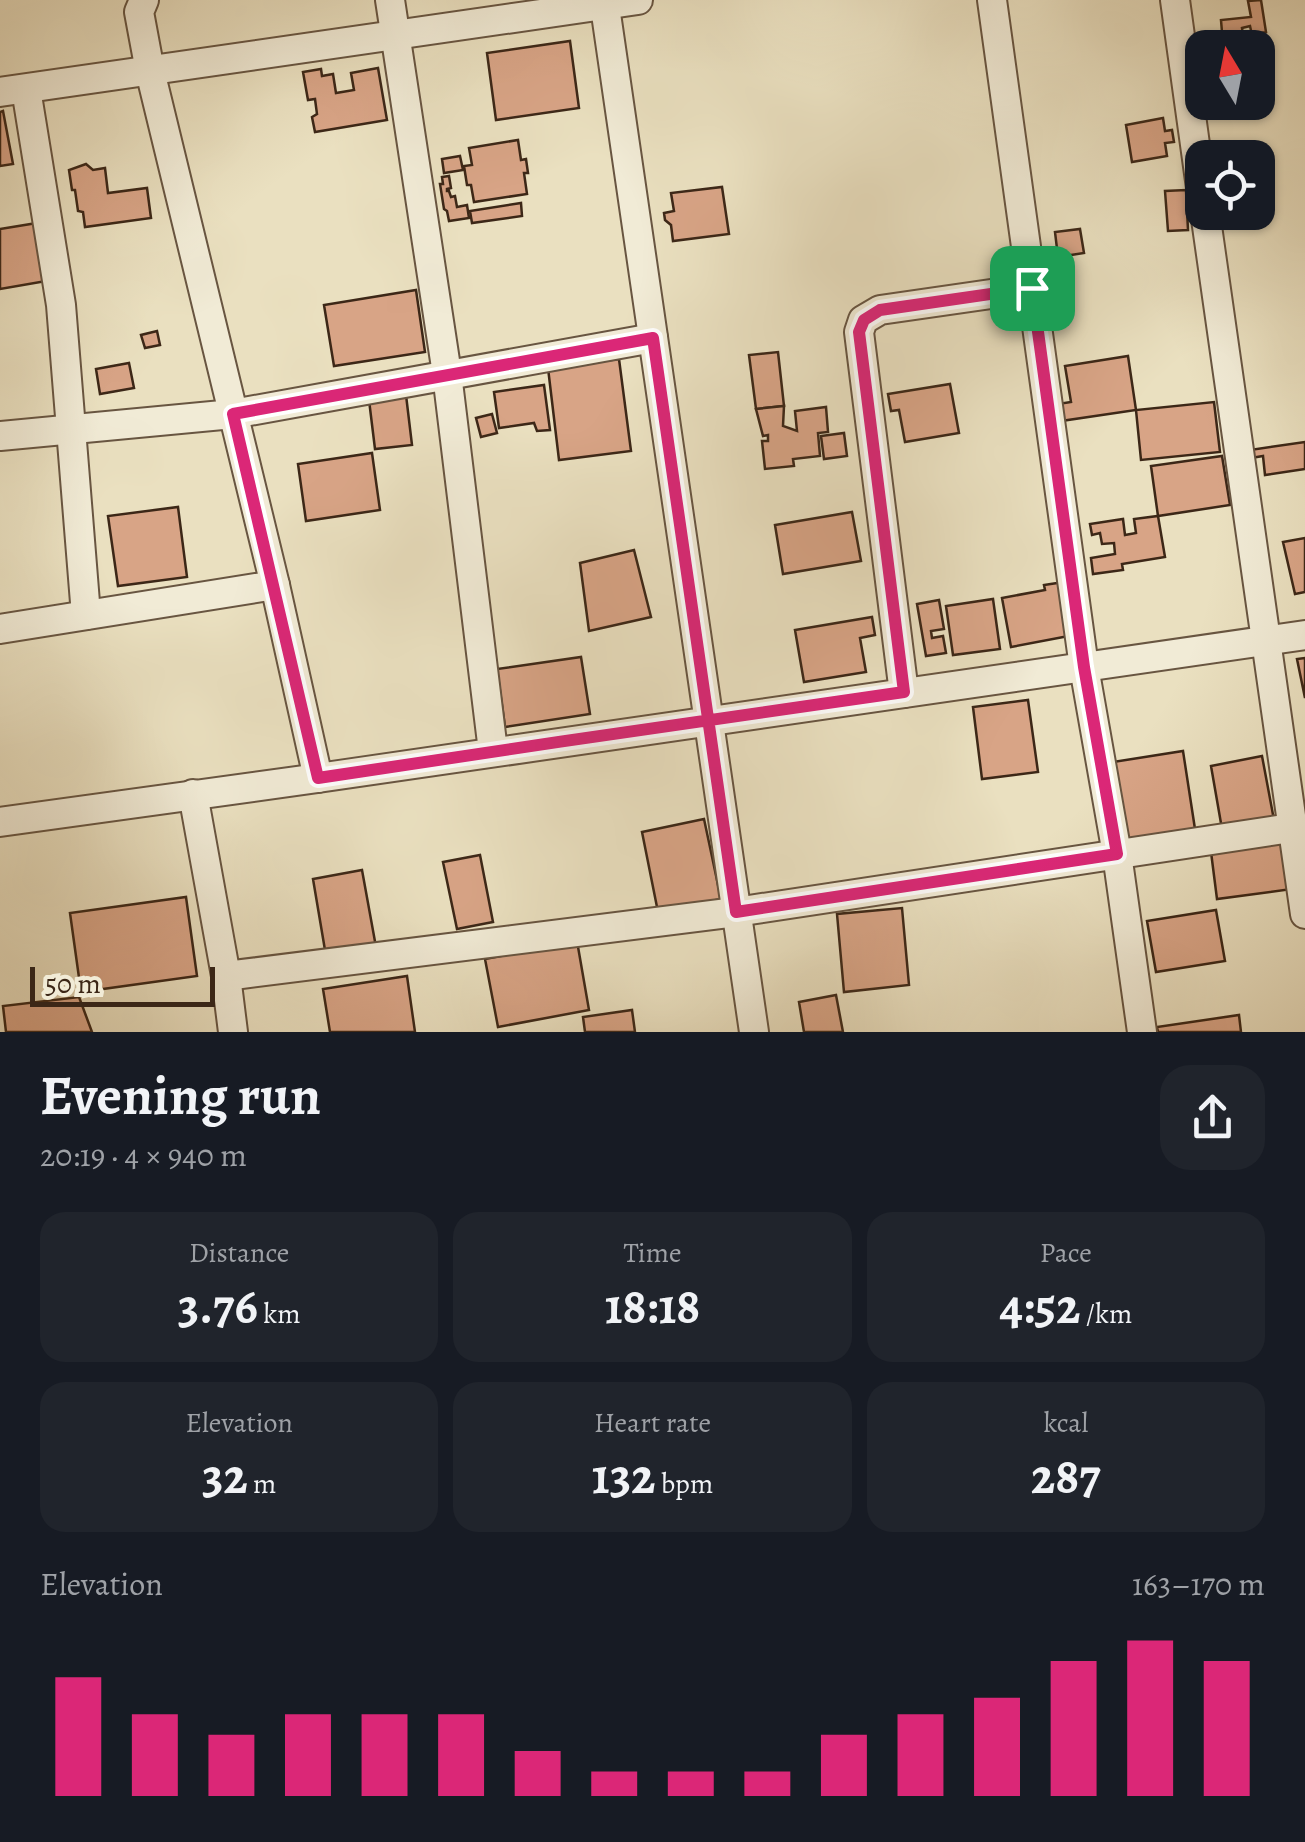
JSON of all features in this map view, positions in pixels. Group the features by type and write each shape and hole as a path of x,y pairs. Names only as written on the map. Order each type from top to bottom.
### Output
{"street":[{"path":"144,0 140,12 150,71 318,778"},
{"path":"390,0 447,374 493,751"},
{"path":"86,614 61,305 13,91 638,0"},
{"path":"992,0 1084,667 1117,854 1142,1032"},
{"path":"1175,0 1194,140"},
{"path":"604,2 754,1032"},
{"path":"1208,230 1305,914"},
{"path":"904,692 859,332 864,320 880,310 1032,288"},
{"path":"0,436 233,414 653,338"},
{"path":"0,629 275,586"},
{"path":"0,822 1305,635"},
{"path":"193,794 233,1032"},
{"path":"226,976 736,912 1291,828"}],"building":[{"path":"1261,0 1266,30 1251,30 1250,26 1222,30 1221,20 1251,17 1248,1"},
{"path":"570,41 579,108 496,120 487,53"},
{"path":"378,68 387,120 315,132 315,99 308,100 303,72 321,69 322,76 333,74 336,93 354,90 351,73"},
{"path":"3,111 13,164 0,166 0,112"},
{"path":"1163,118 1165,131 1172,130 1174,142 1165,143 1167,156 1132,162 1126,125"},
{"path":"518,140 521,160 526,159 527,194 474,202 464,166 472,165 469,148"},
{"path":"460,156 463,170 444,173 442,159"},
{"path":"86,164 93,170 105,168 108,193 147,188 151,218 85,227 69,170"},
{"path":"449,176 451,188 447,191 455,196 457,207 467,205 469,218 449,221 440,184 442,177"},
{"path":"722,187 729,234 673,241 664,213 674,211 671,193"},
{"path":"1185,190 1188,230 1168,231 1165,191"},
{"path":"521,203 522,216 472,223 470,211"},
{"path":"43,222 52,280 0,289 0,229"},
{"path":"1080,229 1084,253 1058,257 1055,232"},
{"path":"416,290 425,352 334,366 324,305"},
{"path":"157,331 160,345 145,348 141,335"},
{"path":"778,352 784,406 756,409 749,355"},
{"path":"1128,356 1136,410 1061,421 1058,404 1071,402 1065,366"},
{"path":"619,359 631,451 559,460 548,368"},
{"path":"129,363 134,388 100,394 96,369"},
{"path":"950,384 959,433 905,442 899,410 891,411 888,394"},
{"path":"544,385 550,430 537,431 534,423 499,428 494,392"},
{"path":"406,395 412,445 375,449 369,400"},
{"path":"1214,402 1220,452 1141,460 1136,410"},
{"path":"784,406 783,426 797,431 795,411 826,407 828,432 818,433 820,456 793,459 794,466 765,469 762,441 768,441 768,435 763,436 756,409"},
{"path":"492,414 497,433 481,437 476,418"},
{"path":"844,433 847,456 824,459 821,436"},
{"path":"1305,442 1305,469 1265,475 1263,456 1251,458 1250,450"},
{"path":"372,453 380,510 306,521 298,464"},
{"path":"1222,456 1230,505 1158,516 1151,466"},
{"path":"178,507 187,577 118,586 108,516"},
{"path":"852,512 861,561 783,574 775,525"},
{"path":"1158,516 1165,557 1122,564 1123,570 1093,574 1091,558 1115,554 1114,543 1102,544 1100,533 1092,535 1090,524 1123,519 1125,535 1136,533 1134,519"},
{"path":"1305,538 1305,592 1295,594 1283,542"},
{"path":"634,550 651,617 589,631 580,563"},
{"path":"1064,582 1074,635 1011,647 1002,598"},
{"path":"993,599 1000,649 953,655 946,606"},
{"path":"939,600 944,629 931,631 932,638 943,636 946,653 926,656 917,604"},
{"path":"872,617 875,635 860,638 866,672 804,682 795,630"},
{"path":"581,657 590,714 505,727 497,669"},
{"path":"1305,658 1305,698 1297,659"},
{"path":"1028,700 1038,772 982,779 973,707"},
{"path":"1183,751 1195,829 1125,840 1113,762"},
{"path":"1262,756 1274,820 1222,829 1211,766"},
{"path":"704,819 721,899 658,912 642,832"},
{"path":"1286,842 1292,889 1217,899 1211,852"},
{"path":"480,855 493,922 457,929 443,862"},
{"path":"362,870 376,947 326,956 313,879"},
{"path":"186,897 197,976 81,992 70,913"},
{"path":"902,908 909,985 844,992 837,914"},
{"path":"1216,910 1225,961 1156,972 1147,921"},
{"path":"577,941 589,1010 498,1027 485,959"},
{"path":"407,976 415,1032 330,1032 323,989"},
{"path":"836,995 843,1032 804,1032 799,1002"},
{"path":"79,997 92,1032 6,1032 3,1006"},
{"path":"632,1010 635,1032 585,1032 583,1017"},
{"path":"1239,1015 1241,1032 1158,1032 1157,1027"}],"route":[{"path":"1032,288 880,310 864,320 859,332 904,692 708,720 601,736 493,751 318,778 233,414 653,338 708,720 736,912 1117,854 1084,667 1032,288"}]}
